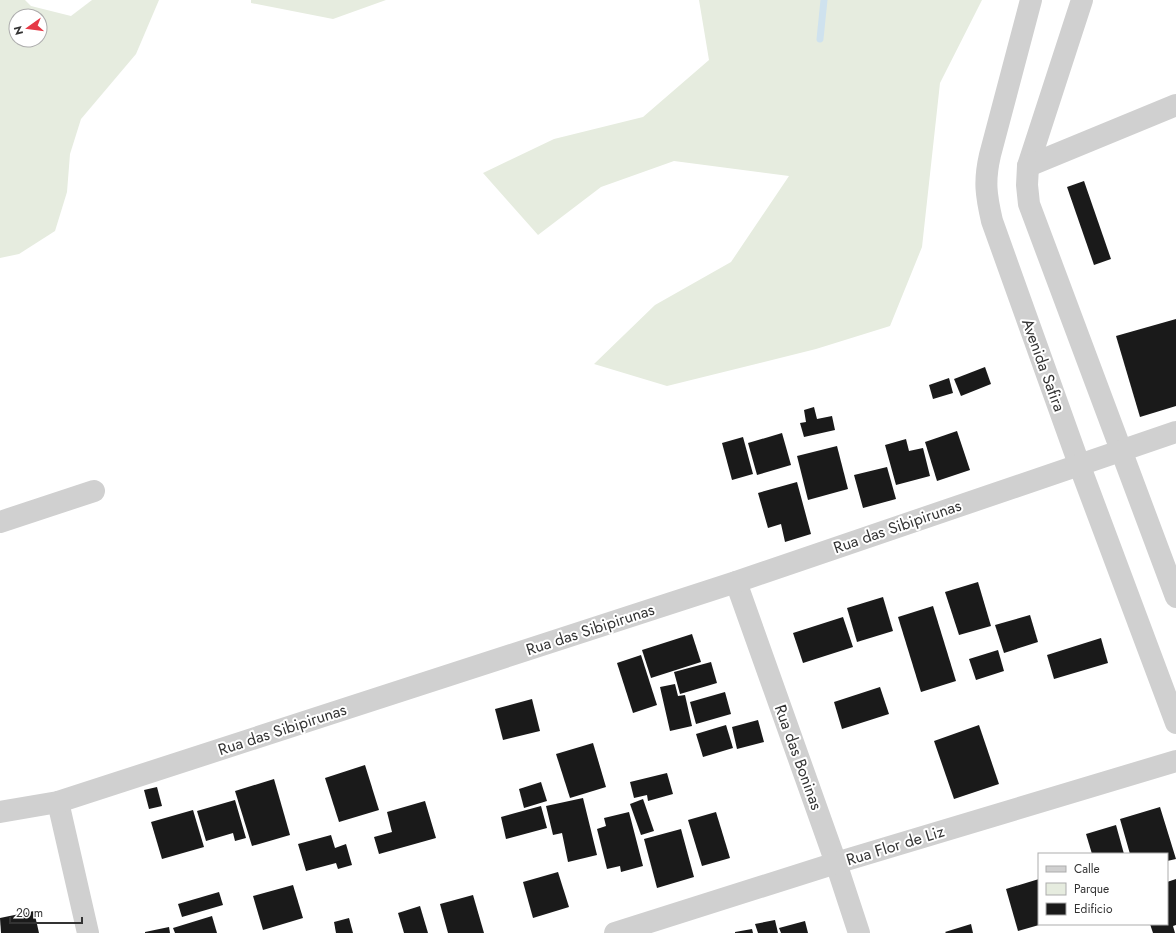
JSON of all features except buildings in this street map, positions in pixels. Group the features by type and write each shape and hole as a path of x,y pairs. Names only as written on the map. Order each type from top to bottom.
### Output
{"street":[{"name":"Avenida Safira","path":"1031,0 990,154 985,176 986,196 992,221 1079,464 1176,723"},
{"path":"1082,0 1028,166 1027,185 1029,204 1176,597"},
{"path":"1028,166 1176,105"},
{"name":"Rua das Sibipirunas","path":"0,812 58,802 736,582 1176,432"},
{"path":"0,522 94,491"},
{"name":"Rua das Boninas","path":"736,582 836,863 859,933"},
{"name":"Rua Flor de Liz","path":"615,933 836,863 1176,761"},
{"path":"58,802 88,933"}],"green space":[{"path":"0,0 25,0 31,6 39,8 8,8 8,48 48,48 48,10 71,16 92,0 159,0 136,54 81,119 70,154 67,192 55,231 19,254 0,258"},
{"path":"251,0 386,0 333,19 251,3"},
{"path":"699,0 982,0 940,83 922,247 890,326 816,349 667,386 594,364 655,305 731,262 789,176 674,161 601,187 538,235 483,173 554,139 643,117 709,60"}],"waterway":[{"path":"820,39 824,0"}]}
